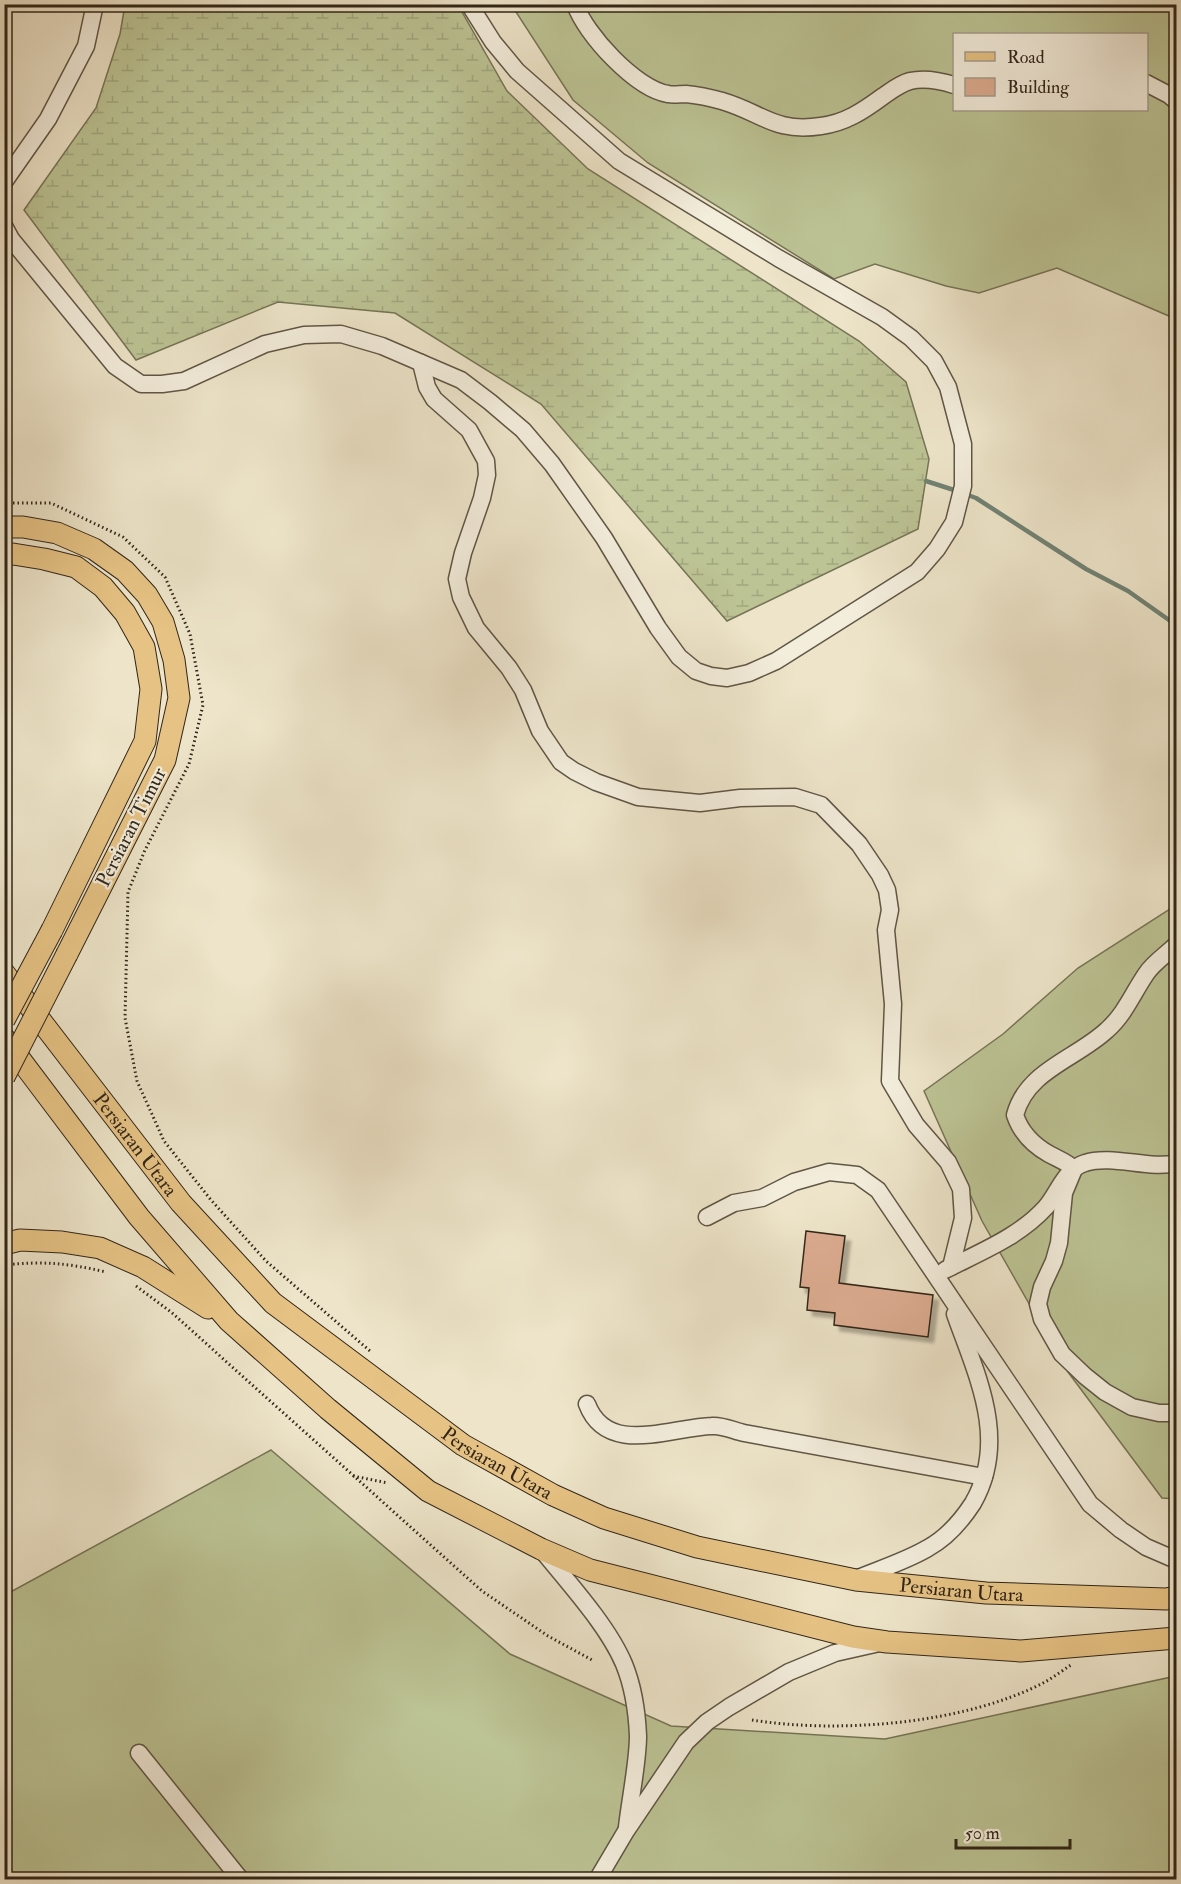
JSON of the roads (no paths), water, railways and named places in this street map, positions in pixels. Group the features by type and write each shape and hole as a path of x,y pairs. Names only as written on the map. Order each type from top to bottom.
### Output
{"main road":[{"name":"Persiaran Timur","path":"4,527 23,527 57,533 94,549 125,571 147,595 163,622 174,660 179,698 165,760 4,1077"},
{"name":"Persiaran Timur","path":"4,555 13,554 44,559 76,567 103,587 125,613 144,647 151,689 145,741 52,930 4,1020"},
{"name":"Persiaran Utara","path":"4,973 181,1203 273,1304 463,1445 554,1495 604,1518 697,1547 856,1580 986,1593 1166,1599 1176,1597"},
{"path":"4,1038 139,1217 229,1321 319,1402 428,1491 541,1549 590,1570 854,1636 887,1642 1021,1651 1176,1638"},
{"path":"4,1244 20,1240 62,1242 100,1248 143,1267 229,1321"}],"street":[{"path":"4,182 48,119 86,46 94,4"},
{"path":"4,226 11,239 108,359 141,384 184,381 265,344 304,335 341,334 382,346 460,380 523,430 552,464 604,538 658,628 679,657 696,671 727,678 749,673 776,661 917,572 937,549 954,522 963,486 963,444 948,387 934,361 911,338 882,317 778,258 619,161 517,71 493,42 469,4"},
{"path":"575,4 580,19 600,46 638,79 656,90 667,94 687,94 721,101 782,127 796,129 824,126 850,119 908,81 919,80 953,86"},
{"path":"1148,84 1176,101"},
{"path":"422,363 427,387 434,399 447,413 469,430 486,461 487,475 482,498 457,579 459,589 476,628 524,690 532,716 553,753 574,771 596,782 638,797 700,803 740,798 795,797 821,805 860,844 880,874 887,890 890,910 886,930 893,1004 890,1081 916,1125 948,1162 961,1189 963,1218 951,1267"},
{"path":"1074,1169 1048,1154 1023,1134 1014,1115 1018,1104 1024,1092 1054,1066 1107,1031 1127,1007 1148,971 1176,945"},
{"path":"936,1275 1007,1239 1044,1209 1063,1180 1083,1163 1098,1160 1176,1163"},
{"path":"1074,1169 1064,1193 1059,1243 1038,1304 1042,1318 1062,1354 1105,1392 1132,1407 1159,1413 1176,1413"},
{"path":"707,1217 734,1203 762,1198 794,1182 829,1172 857,1175 878,1190 1090,1504 1146,1547 1176,1560"},
{"path":"856,1580 930,1548 950,1532 966,1514 984,1477 991,1443 987,1411 947,1292"},
{"path":"587,1404 598,1423 612,1432 625,1435 638,1436 715,1425 744,1433 984,1477"},
{"path":"541,1549 580,1596 624,1664 635,1701 638,1737 626,1831"},
{"path":"597,1880 626,1831 686,1742 707,1722 789,1672 835,1653 887,1642"},
{"path":"139,1753 241,1880"}],"waterway":[{"path":"926,481 957,491"},
{"path":"965,494 976,498 1086,569 1128,591 1176,625"}]}
